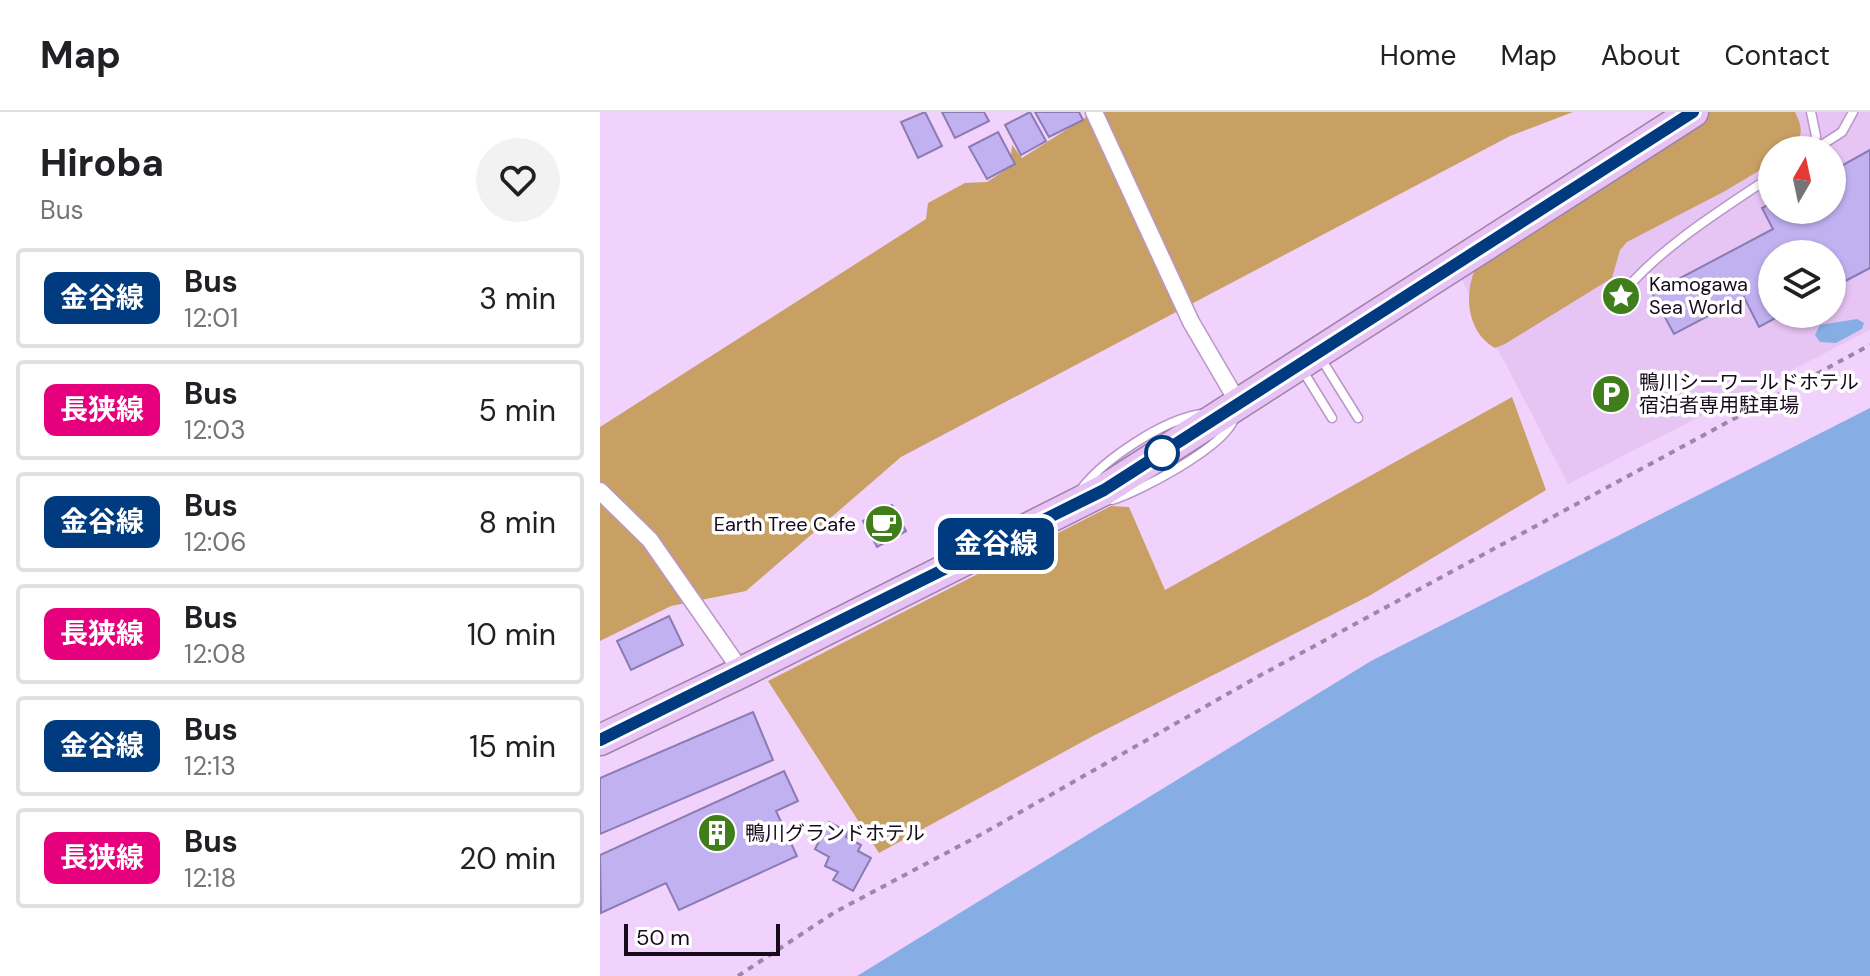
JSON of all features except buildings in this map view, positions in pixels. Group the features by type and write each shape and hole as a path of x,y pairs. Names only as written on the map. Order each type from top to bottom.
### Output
{"highway":[{"path":"600,740 1104,490 1693,112"}],"street":[{"path":"1094,112 1191,322 1239,404"},
{"path":"600,491 650,540 742,672"}],"lane":[{"path":"1811,112 1816,136"},
{"path":"1835,136 1842,132 1853,112"},
{"path":"1618,300 1635,278 1711,217 1758,185"},
{"path":"1309,359 1332,418"},
{"path":"1309,359 1358,418"}],"path":[{"path":"738,976 835,912 982,834 1259,676 1870,345"}],"shaded area":[{"path":"1094,112 1573,112 1510,136 901,457 746,591 671,606 600,641 600,427 926,219 928,203 965,183 987,182 1010,167 1012,145 1022,158"},
{"path":"1706,112 1795,112 1801,128 1800,136 1758,136 1758,171 1627,242 1620,250 1612,278 1495,348 1479,333 1470,313 1470,290 1475,269"},
{"name":"Kamogawa Sea World","path":"1736,112 1870,112 1870,330 1568,484 1461,278"},
{"path":"1512,397 1546,490 1369,596 1093,736 879,853 768,681 1111,506 1129,507 1165,590"}],"water":[{"path":"1857,319 1864,323 1862,329 1836,343 1820,342 1815,335 1818,328 1846,328 1846,321"},
{"path":"1870,408 1870,976 857,976 1371,661"}],"bus line":[{"name":"金谷線","path":"600,740 1104,490 1693,112"}],"place":[{"name":"Kamogawa Sea World","path":"1621,296"},
{"name":"鴨川シーワールドホテル 宿泊者専用駐車場","path":"1611,394"},
{"name":"Earth Tree Cafe","path":"884,524"},
{"name":"鴨川グランドホテル","path":"717,833"}]}
